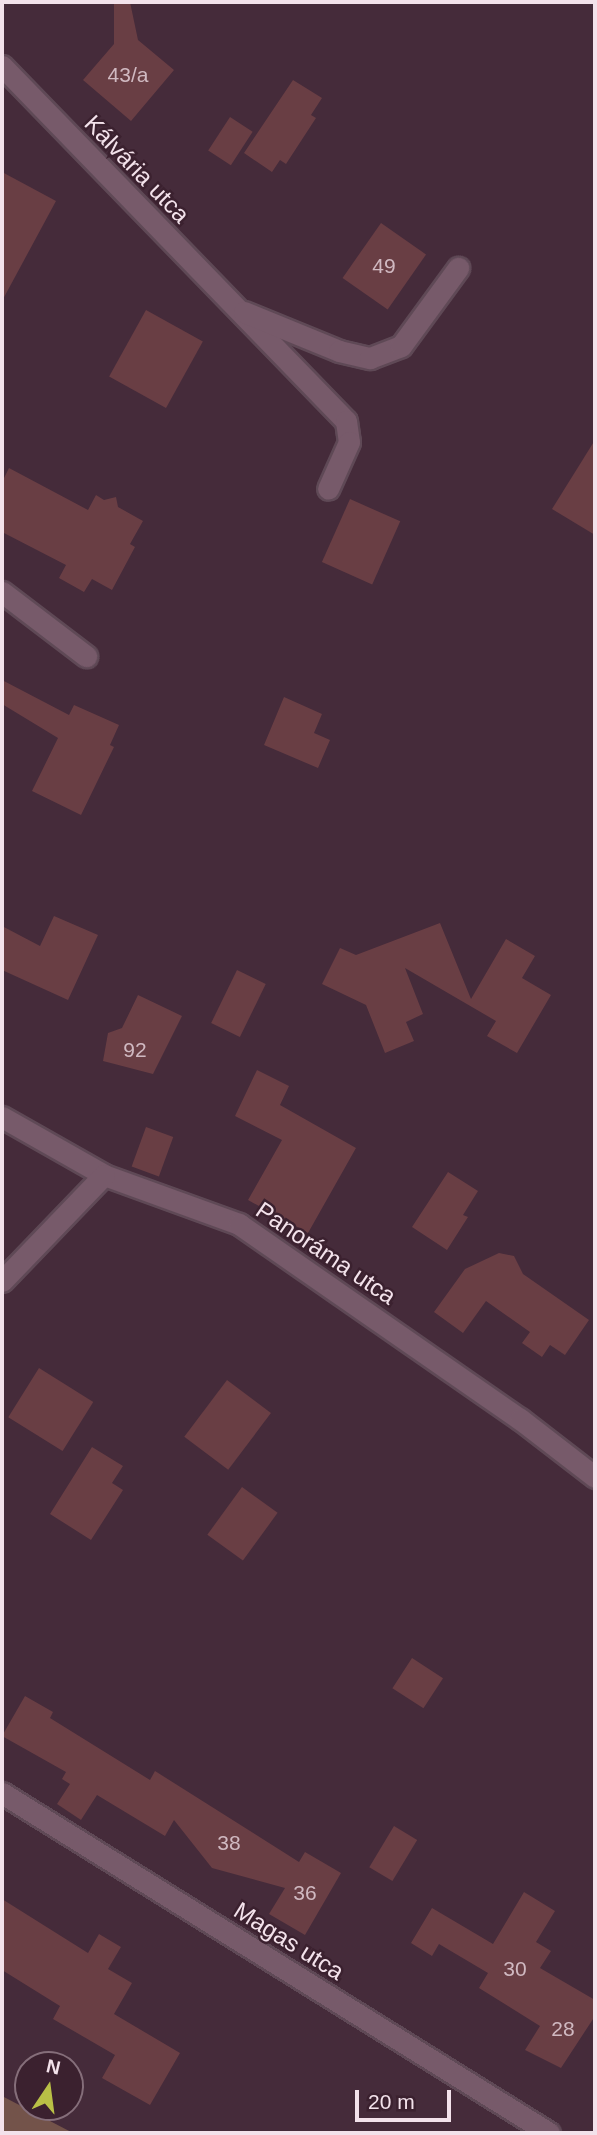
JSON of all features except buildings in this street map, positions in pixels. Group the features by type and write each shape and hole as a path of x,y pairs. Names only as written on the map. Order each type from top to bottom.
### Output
{"street":[{"name":"Kálvária utca","path":"2,66 346,421 349,442 328,489"},
{"name":"Kálvária utca","path":"235,309 339,351 370,358 401,346 458,268"},
{"path":"2,592 86,656"},
{"name":"Panoráma utca","path":"2,1117 104,1175 239,1224 520,1419 595,1477"},
{"path":"2,1281 104,1175"},
{"name":"Magas utca","path":"2,1793 549,2133"}],"shaded area":[{"path":"2,2096 14,2102 14,2121 50,2121 73,2133 2,2133"}]}
